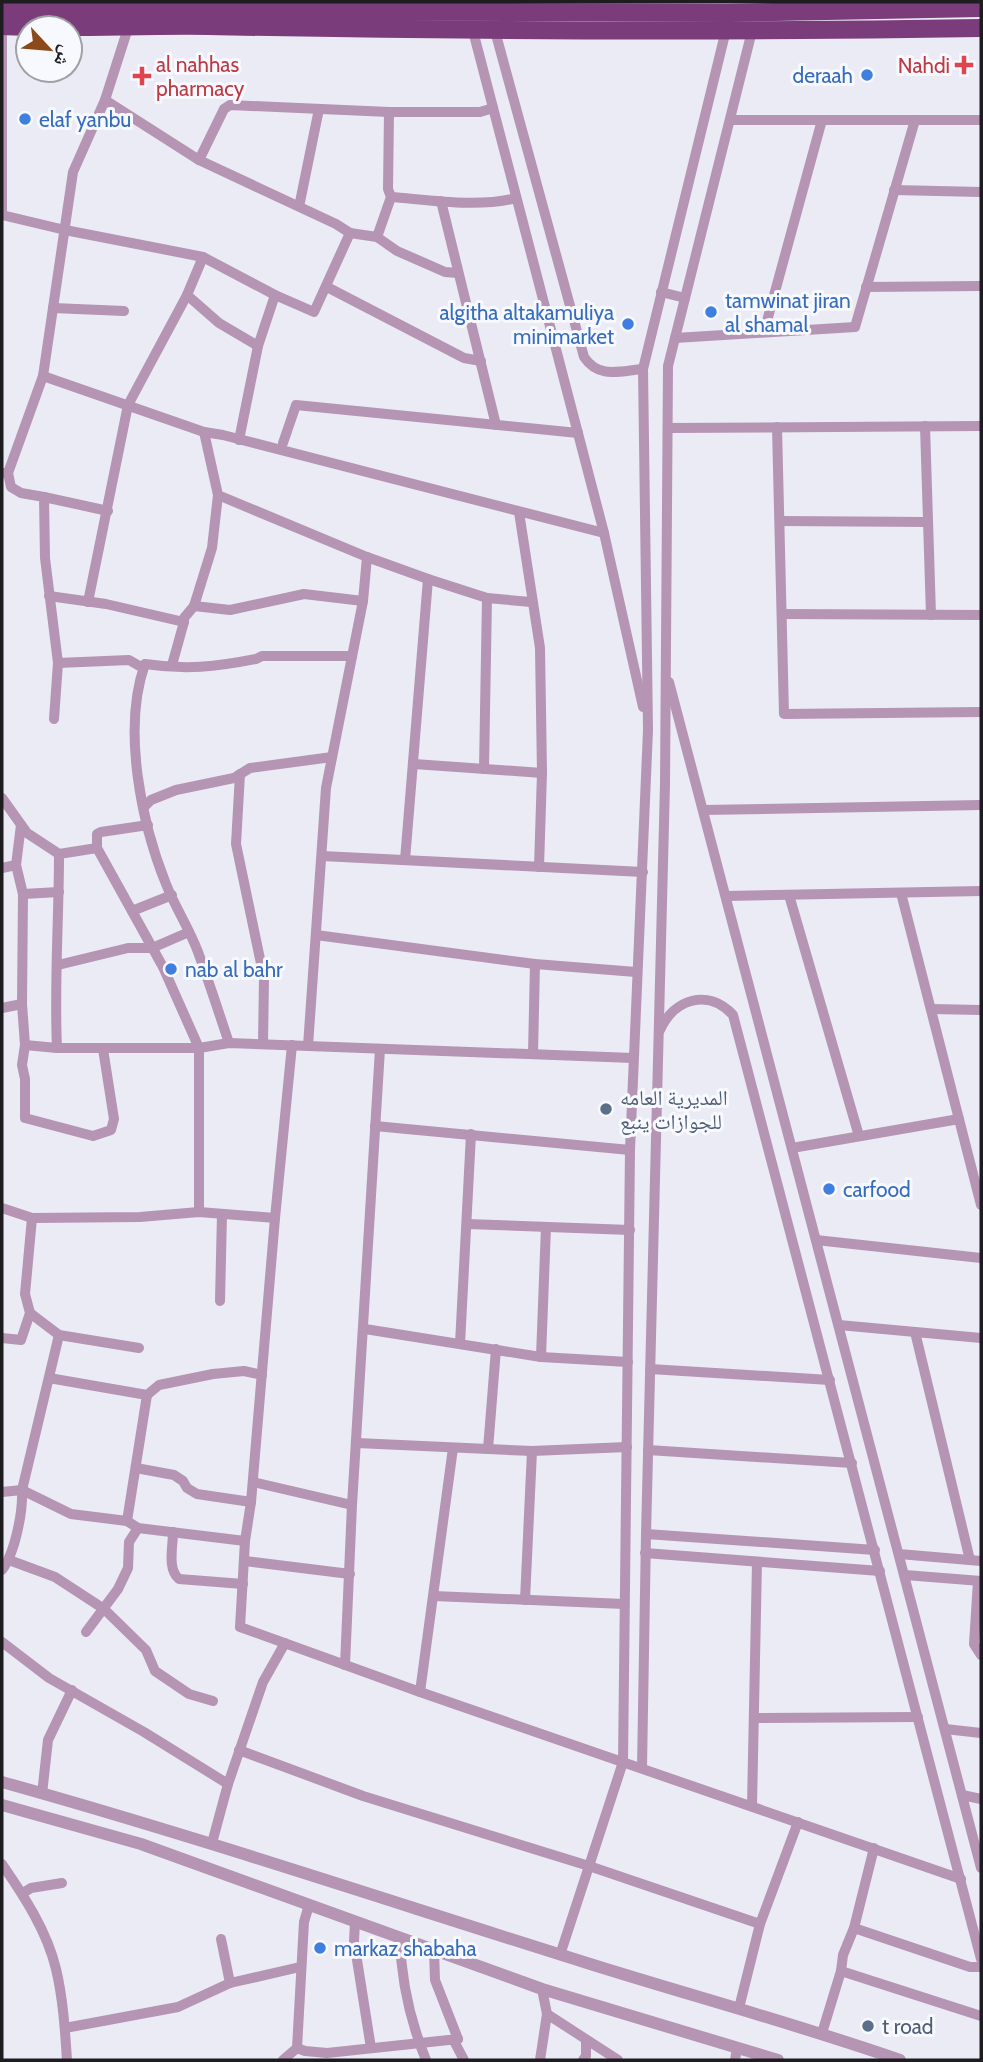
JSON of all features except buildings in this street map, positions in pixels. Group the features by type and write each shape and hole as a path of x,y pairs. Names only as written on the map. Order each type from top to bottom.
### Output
{"highway":[{"path":"2,10 684,13 788,7 981,8"},
{"path":"2,26 129,25 472,31 981,28"}],"street":[{"path":"2,2 2,215 203,257 314,312 350,233"},
{"path":"684,13 700,2"},
{"path":"108,511 20,493 11,487 5,473 43,376 73,172 105,100 129,25"},
{"path":"560,1955 623,1762 630,1150 648,730 643,369 726,30"},
{"path":"472,31 604,533 648,730"},
{"path":"495,31 584,357 590,367 599,372 643,369"},
{"path":"642,1768 666,669 668,366 732,120 752,31"},
{"path":"105,100 199,160 350,233 377,237 397,251 445,272 458,273"},
{"path":"199,160 224,108 230,105 389,112 480,112 493,108"},
{"path":"300,202 319,109"},
{"path":"377,237 391,197 388,188 389,112"},
{"path":"732,120 981,120"},
{"path":"764,332 822,120"},
{"path":"675,338 855,327 915,120"},
{"path":"894,190 981,192"},
{"path":"391,197 441,201 503,201 516,198"},
{"path":"441,201 496,425"},
{"path":"88,603 128,405 187,295 203,257"},
{"path":"866,287 981,286"},
{"path":"327,287 464,358 481,361"},
{"path":"661,292 685,298"},
{"path":"187,295 219,323 258,346"},
{"path":"239,440 258,346 275,295"},
{"path":"53,308 124,310"},
{"path":"43,376 204,432 604,533"},
{"path":"283,443 296,405 578,433"},
{"path":"926,426 931,615"},
{"path":"668,428 981,426"},
{"path":"777,428 784,714 981,712"},
{"path":"172,665 184,618 194,606 212,548 218,495 204,432"},
{"path":"218,495 367,557 428,579 487,598 531,602"},
{"path":"44,497 49,596 58,663 54,719"},
{"path":"519,512 540,648 542,773 539,867"},
{"path":"780,521 928,522"},
{"path":"308,1046 326,788 363,601 367,557"},
{"path":"405,860 428,579"},
{"path":"194,606 230,610 304,594 363,601"},
{"path":"49,596 184,622"},
{"path":"484,769 487,598"},
{"path":"782,614 981,615"},
{"path":"229,1043 148,825 133,727 143,667 145,664 172,665 185,669 209,668 262,656 352,656"},
{"path":"58,663 129,660 143,667"},
{"path":"666,669 981,1868"},
{"path":"144,807 151,800 176,790 234,778 250,768 332,757"},
{"path":"414,764 542,773"},
{"path":"240,774 236,844 264,978 262,1044"},
{"path":"2,798 27,834 59,854 97,848"},
{"path":"703,810 981,805"},
{"path":"21,825 16,865 23,894 22,1004 25,1045 22,1065 25,1079 25,1118 93,1136 111,1130 114,1119 103,1049"},
{"path":"148,825 101,832 97,834 97,848 152,948 199,1048 200,1212"},
{"path":"57,1048 55,1002 59,854"},
{"path":"322,856 643,872"},
{"path":"2,868 16,865"},
{"path":"726,896 981,891"},
{"path":"23,894 59,892"},
{"path":"901,893 981,1205"},
{"path":"132,911 172,895"},
{"path":"789,895 859,1136"},
{"path":"58,965 128,948 152,948 188,932"},
{"path":"316,935 535,964 636,972"},
{"path":"533,1054 535,964"},
{"path":"659,1032 666,1018 685,1002 715,1001 733,1015 981,1959"},
{"path":"2,1008 22,1004"},
{"path":"931,1009 981,1010"},
{"path":"25,1045 103,1049 199,1048 229,1043 633,1058"},
{"path":"292,1045 253,1482 245,1541 240,1626 420,1692 961,1879"},
{"path":"345,1665 352,1504 365,1329 380,1049"},
{"path":"792,1148 959,1119"},
{"path":"375,1126 630,1150"},
{"path":"460,1344 471,1134"},
{"path":"2,1208 32,1218 140,1217 200,1212 275,1219"},
{"path":"219,1301 222,1214"},
{"path":"2,1338 21,1340 30,1313 26,1294 32,1218"},
{"path":"467,1224 630,1230"},
{"path":"541,1357 546,1227"},
{"path":"816,1240 981,1258"},
{"path":"30,1313 59,1335 139,1349"},
{"path":"839,1325 981,1338"},
{"path":"365,1329 541,1357 628,1362"},
{"path":"899,1554 975,1560 915,1332"},
{"path":"2,1570 9,1560 23,1502 22,1490 59,1335"},
{"path":"488,1449 496,1349"},
{"path":"650,1369 830,1380"},
{"path":"127,1521 147,1395 159,1385 213,1374 244,1371 262,1375"},
{"path":"49,1378 147,1395"},
{"path":"357,1443 532,1451 627,1447"},
{"path":"420,1692 453,1448"},
{"path":"648,1450 852,1463"},
{"path":"526,1600 532,1451"},
{"path":"136,1468 174,1475 183,1481 187,1488 197,1493 251,1502"},
{"path":"253,1482 352,1504"},
{"path":"2,1492 22,1490 71,1514 127,1521 138,1528 245,1541"},
{"path":"86,1632 118,1589 128,1568 129,1542 138,1528"},
{"path":"173,1532 174,1576 179,1579 243,1584"},
{"path":"646,1534 874,1550"},
{"path":"645,1553 880,1572"},
{"path":"9,1560 55,1577 104,1609 146,1650 155,1671 189,1694 213,1701"},
{"path":"245,1562 350,1574"},
{"path":"752,1806 757,1562"},
{"path":"905,1575 980,1581 974,1644 981,1655"},
{"path":"435,1596 624,1604"},
{"path":"2,1642 49,1678 228,1784"},
{"path":"212,1843 228,1784 263,1682 285,1643"},
{"path":"42,1794 48,1740 72,1690"},
{"path":"755,1718 918,1717"},
{"path":"945,1729 981,1733"},
{"path":"239,1750 363,1796 589,1866 760,1924"},
{"path":"2,1782 212,1843 560,1955 822,2033 900,2060"},
{"path":"962,1795 981,1799"},
{"path":"2,1805 141,1844 542,1989 736,2054 778,2060"},
{"path":"739,2008 760,1924 798,1822"},
{"path":"822,2033 874,1848"},
{"path":"2,1864 23,1894 50,1948 65,2028 67,2060"},
{"path":"23,1894 31,1888 62,1883"},
{"path":"283,2060 297,2048 300,1967 304,1922 309,1905"},
{"path":"355,1922 354,1941 372,2048"},
{"path":"853,1928 970,1967 981,1967"},
{"path":"400,1938 401,1966 426,2060"},
{"path":"221,1939 230,1983"},
{"path":"434,1950 435,1980 458,2039"},
{"path":"65,2028 178,2007 230,1983 300,1967"},
{"path":"841,1971 981,2016"},
{"path":"540,2060 547,2014 542,1989"},
{"path":"547,2014 618,2060"},
{"path":"297,2048 327,2053 458,2039"},
{"path":"458,2039 454,2041 464,2060"},
{"path":"583,2060 586,2056 586,2040"}],"place":[{"name":"Nahdi","path":"964,65"},
{"name":"deraah","path":"867,75"},
{"name":"al nahhas pharmacy","path":"142,76"},
{"name":"elaf yanbu","path":"25,119"},
{"name":"tamwinat jiran al shamal","path":"711,312"},
{"name":"algitha altakamuliya minimarket","path":"628,324"},
{"name":"nab al bahr","path":"171,969"},
{"name":"المديرية العامه للجوازات ينبع","path":"606,1109"},
{"name":"carfood","path":"829,1189"},
{"name":"markaz shabaha","path":"320,1948"},
{"name":"t road","path":"868,2026"}]}
